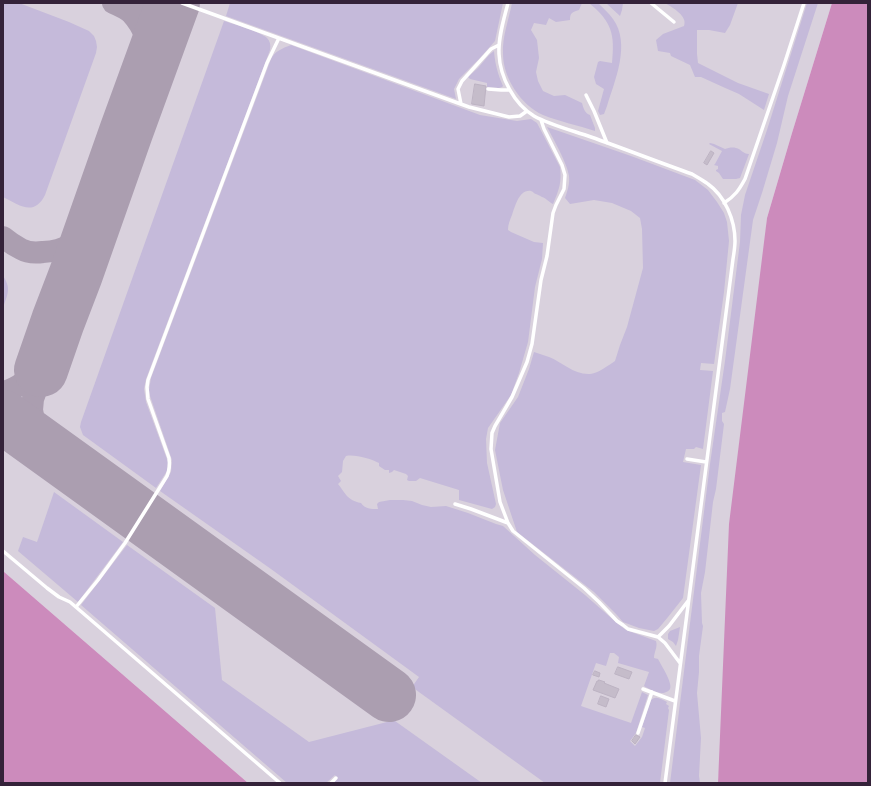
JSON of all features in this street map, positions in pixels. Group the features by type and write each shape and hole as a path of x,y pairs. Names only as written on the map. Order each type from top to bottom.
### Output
{"lane":[{"path":"182,3 485,112 509,117 520,116 527,111"},
{"path":"508,3 499,45 500,63 510,90 527,111 541,120 607,142 692,174 709,184 715,190 724,203 733,221 735,241 665,783"},
{"path":"651,3 674,22"},
{"path":"724,203 733,197 745,179 804,3"},
{"path":"76,607 125,543 169,471 169,458 148,399 148,380 267,63 279,38"},
{"path":"460,104 458,89 462,80 491,49 499,45"},
{"path":"488,89 510,90"},
{"path":"586,95 607,142"},
{"path":"541,120 562,165 565,181 564,189 553,213 546,256 540,280 532,344 527,362 512,397 492,434 491,449 500,502 508,523 513,531 584,588 617,621 628,629 658,636 680,663"},
{"path":"688,459 706,462"},
{"path":"455,504 508,523"},
{"path":"3,551 46,588 76,607 280,783"},
{"path":"658,636 669,626 688,600"},
{"path":"642,689 676,701"},
{"path":"638,733 652,692"},
{"path":"330,783 336,778"}],"shaded area":[{"path":"3,3 832,3 767,218 718,783 248,783 3,571"},
{"path":"3,3 19,3 89,31 94,36 97,47 45,195 41,202 36,206 31,207 20,206 3,197"},
{"path":"230,3 503,3 495,41 459,79 454,89 456,99 226,16"},
{"path":"512,3 582,3 579,10 571,14 570,20 556,22 549,18 546,25 534,23 531,30 537,40 539,58 536,72 538,81 543,91 554,96 565,95 582,103 586,112 590,115 595,131 543,115 527,105 515,90 506,72 503,54 505,35"},
{"path":"589,3 598,3 610,15 618,29 621,39 620,62 617,74 604,114 600,115 598,111 604,89 596,84 594,77 598,62 612,63 613,44 610,29 603,16"},
{"path":"606,3 623,3 620,16"},
{"path":"665,3 738,3 730,25 725,33 709,30 697,30 698,63 738,83 769,94 764,110 739,94 701,77 695,77 690,65 671,56 670,53 658,51 656,40 663,34 684,26 685,22 679,13"},
{"path":"807,3 818,3 788,96 777,143 753,220 730,389 725,412 722,413 722,421 724,424 701,593 703,626 699,656 697,693 701,738 700,783 670,783 710,464 740,242 741,215 745,195"},
{"path":"832,3 868,3 868,783 718,783 729,524 767,218"},
{"path":"224,21 247,28 264,36 269,40 270,50 146,379 144,389 146,402 168,462 167,471 156,488 83,435 80,427"},
{"path":"291,45 480,115 517,121 531,119 537,123 560,167 560,186 553,204 531,191 527,191 523,193 516,203 508,226 508,230 511,232 534,242 543,243 542,259 535,287 528,342 519,373 511,395 488,428 486,439 487,463 496,504 495,507 492,509 459,500 459,490 420,478 416,481 409,481 407,480 408,476 406,474 394,470 389,473 389,470 385,470 379,466 379,463 358,456 346,456 343,461 342,472 338,476 341,481 338,484 350,498 368,508 378,509 377,504 379,502 390,500 412,501 431,507 446,506 503,526 535,555 585,595 618,624 626,630 656,641 657,645 654,658 658,659 668,678 670,683 669,690 664,693 660,693 644,686 649,672 618,663 619,657 614,653 610,653 606,666 596,663 581,706 631,723 642,692 648,695 636,733 630,741 635,746 642,737 645,728 642,727 651,700 657,698 667,702 666,704 669,706 669,710 660,783 545,783 412,687 419,677 271,569 160,491 171,472 172,460 150,396 149,390 151,378 271,59 277,52"},
{"path":"494,51 497,69 503,86 499,88 487,87 487,83 470,79 468,77"},
{"path":"547,127 695,180 708,190 724,213 727,222 729,241 724,292 714,364 701,363 700,370 713,371 703,449 696,447 694,449 686,449 683,462 701,465 683,598 658,629 654,631 639,628 623,622 594,592 517,532 503,490 495,450 500,423 518,397 534,352 554,359 573,370 584,374 596,373 615,361 627,327 643,268 642,229 640,218 631,211 612,203 594,200 570,204 565,198 569,182 568,171"},
{"path":"710,143 725,149 736,148 749,154 740,178 723,179 716,171 718,166 714,165 722,151 709,144"},
{"path":"3,276 6,281 8,292 3,308"},
{"path":"54,492 123,542 78,602 18,551 23,537 37,542"},
{"path":"127,545 215,608 222,680 309,742 395,721 482,783 333,783 337,778 335,775 326,783 287,783 81,605"},
{"path":"3,571 248,783 3,783"},
{"path":"680,627 676,646 668,639 668,634 670,631"}],"building":[{"path":"475,84 486,86 484,106 472,104"},
{"path":"711,151 714,153 707,165 704,163"},
{"path":"618,667 632,672 629,679 615,674"},
{"path":"595,671 600,673 599,677 593,675"},
{"path":"599,680 619,689 615,698 593,690 597,681"},
{"path":"601,696 609,699 606,707 598,704"},
{"path":"636,735 640,737 635,744 632,741"}],"taxiway":[{"path":"113,3 121,6 136,18 145,35 149,47 149,59 126,126 126,132"},
{"path":"115,3 132,6 149,3"},
{"path":"3,237 14,245 29,252 35,253 59,250 76,240 91,222 117,151 123,140"},
{"path":"56,322 68,288 76,274"},
{"path":"62,309 60,322 33,399 32,410 34,421 38,432 50,448 118,500"},
{"path":"3,392 15,388 24,382 40,363"}],"runway":[{"path":"41,370 173,3"},
{"path":"3,417 389,695"}]}
